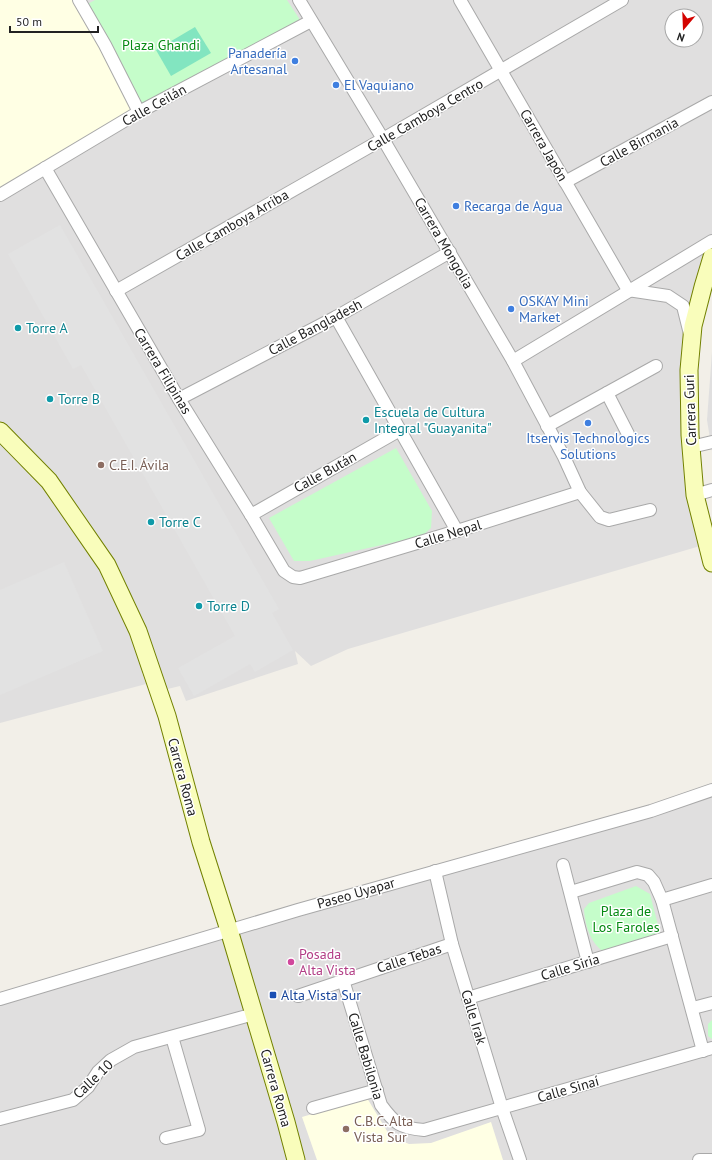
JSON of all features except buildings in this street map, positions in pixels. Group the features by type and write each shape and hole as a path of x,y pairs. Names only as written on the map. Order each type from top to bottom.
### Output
{"street":[{"name":"Carrera Mongolia","path":"299,0 384,139 513,361 580,492 600,517 609,520 650,510"},
{"name":"Carrera Japón","path":"460,0 628,290"},
{"name":"Calle Camboya Centro","path":"349,158 622,0"},
{"path":"83,1 139,112"},
{"name":"Calle Ceilán","path":"0,195 139,112 311,21"},
{"name":"Calle Birmania","path":"566,182 712,102"},
{"name":"Calle Camboya Arriba","path":"116,291 349,158"},
{"name":"Carrera Filipinas","path":"45,168 179,399 251,514 284,571"},
{"path":"513,361 628,290 712,241"},
{"name":"Calle Bangladesh","path":"179,399 336,317 450,252"},
{"name":"Carrera Guri","path":"712,258 703,287 692,341 689,370 691,447 695,495 712,563"},
{"path":"628,290 668,296 683,306 692,341"},
{"path":"336,317 457,531"},
{"path":"547,426 656,366"},
{"path":"607,393 628,434"},
{"name":"Calle Bután","path":"251,514 400,430"},
{"name":"Carrera Roma","path":"0,431 49,481 107,565 138,631 167,716 201,842 229,930 296,1160"},
{"path":"691,447 712,442"},
{"path":"695,495 712,490"},
{"name":"Calle Nepal","path":"284,571 293,577 300,578 580,492"},
{"name":"Paseo Uyapar","path":"0,999 229,930 651,811 712,790"},
{"path":"563,865 588,962"},
{"name":"Calle Irak","path":"435,871 452,944 502,1108 520,1160"},
{"path":"571,892 637,872 648,875 654,882 662,900 693,1008 707,1050"},
{"path":"662,900 712,885"},
{"name":"Calle Siria","path":"468,998 672,936"},
{"name":"Calle Tebas","path":"298,996 452,944"},
{"name":"Calle Babilonia","path":"342,980 381,1105 393,1121 405,1128 424,1130"},
{"path":"693,1008 712,1003"},
{"name":"Calle 10","path":"0,1119 73,1100 88,1087 98,1072 111,1060 134,1047 254,1014"},
{"path":"166,1138 199,1130 172,1036"},
{"name":"Calle Sinaí","path":"424,1130 707,1050"},
{"path":"313,1108 376,1090"},
{"path":"699,1160 712,1160"}],"shaded area":[{"path":"0,0 712,0 712,257 689,370 707,544 348,649 311,666 295,651 298,664 186,701 180,686 159,691 152,671 142,673 146,684 0,723"},
{"path":"0,0 78,0 136,111 0,192"},
{"path":"60,225 279,609 272,613 293,650 255,672 250,664 194,696 178,668 235,636 81,365 73,369 8,254"},
{"path":"712,352 712,451 707,420"},
{"path":"64,562 103,651 0,695 0,590"},
{"path":"712,790 712,1160 0,1160 0,999"},
{"name":"C.B.C. Alta Vista Sur","path":"367,1098 390,1136 409,1144 431,1143 491,1122 503,1160 317,1160 302,1117"}],"green space":[{"name":"Plaza Ghandi","path":"95,0 287,0 302,23 142,106 86,5"},
{"path":"195,27 211,53 171,76 156,50"},
{"path":"396,448 432,511 431,528 422,536 310,561 294,561 269,518"},
{"name":"Plaza de Los Faroles","path":"636,886 650,894 660,933 657,940 607,954 593,941 587,929 584,909 589,903"},
{"path":"712,1020 712,1039 708,1036 708,1024"}],"place":[{"name":"Panadería Artesanal","path":"295,61"},
{"name":"El Vaquiano","path":"336,85"},
{"name":"Recarga de Agua","path":"456,206"},
{"name":"OSKAY Mini Market","path":"511,309"},
{"name":"Torre A","path":"18,328"},
{"name":"Torre B","path":"50,399"},
{"name":"Escuela de Cultura Integral \"Guayanita\"","path":"366,420"},
{"name":"Itservis Technologics Solutions","path":"588,423"},
{"name":"C.E.I. Ávila","path":"101,465"},
{"name":"Torre C","path":"151,522"},
{"name":"Torre D","path":"199,606"},
{"name":"Posada Alta Vista","path":"291,962"},
{"name":"Alta Vista Sur","path":"273,995"},
{"name":"C.B.C. Alta Vista Sur","path":"346,1129"}]}
